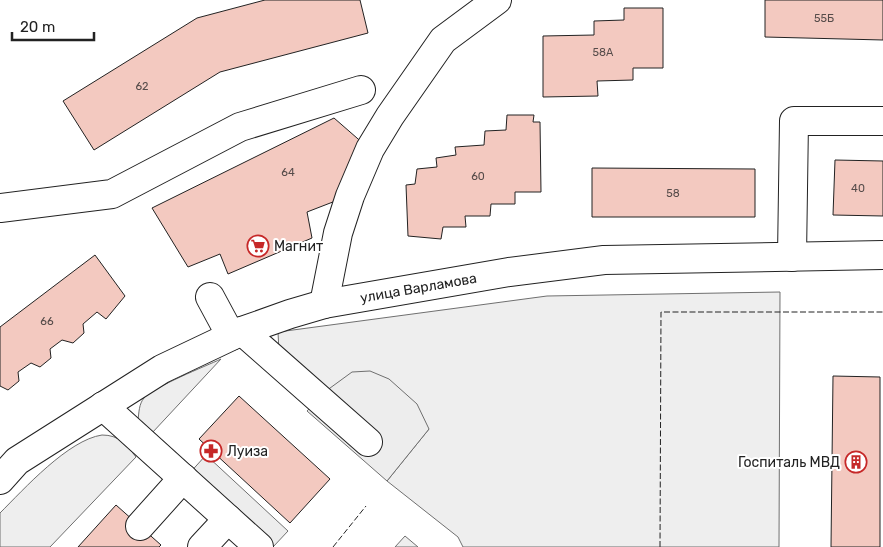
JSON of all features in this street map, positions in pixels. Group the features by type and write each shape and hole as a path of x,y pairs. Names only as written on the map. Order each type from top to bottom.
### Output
{"street":[{"path":"324,304 338,233 350,196 370,150 390,116 443,40 497,0"},
{"path":"0,208 112,194 240,127 361,90"},
{"path":"792,257 794,121 883,121"},
{"name":"улица Варламова","path":"0,480 17,461 162,370 237,333 324,304 509,272 604,260 883,255"},
{"path":"210,297 237,333 368,442"},
{"path":"103,406 259,547"},
{"path":"140,526 183,478"},
{"path":"202,547 228,519"}],"shaded area":[{"path":"780,292 779,547 463,547 458,537 387,481 429,429 326,391 279,352 278,332 547,296"},
{"path":"221,359 152,433 138,420 141,403 149,393"},
{"path":"370,371 389,379 417,404 429,429 387,481 307,411 326,391 352,372"},
{"path":"102,435 108,435 122,441 136,457 50,547 0,547 0,513 34,479 61,456 75,446"},
{"path":"206,455 288,531 273,547 266,547 187,476"},
{"path":"405,536 418,547 395,547"}],"building":[{"path":"265,0 360,0 368,33 220,72 94,150 63,101 197,18"},
{"path":"765,0 883,0 883,40 765,37"},
{"path":"624,8 663,8 663,68 633,68 633,80 597,81 598,96 543,97 543,36 594,35 594,21 624,20"},
{"path":"507,115 534,115 533,122 540,122 541,192 515,192 515,204 491,204 490,216 465,216 466,227 443,227 441,239 408,236 406,185 415,184 417,169 437,167 436,158 456,155 455,147 484,145 485,131 506,130"},
{"path":"334,118 365,145 338,200 307,212 312,238 228,274 220,254 188,267 152,208"},
{"path":"835,160 883,161 883,216 833,215"},
{"path":"592,168 755,169 755,217 592,217"},
{"path":"95,255 125,296 106,319 97,312 83,324 84,333 73,343 62,340 50,349 51,358 40,367 31,363 18,372 19,381 8,390 0,386 0,327"},
{"name":"Госпиталь МВД","path":"833,376 880,377 880,547 831,547"},
{"path":"239,396 330,479 290,523 199,439"},
{"path":"116,505 161,545 159,547 78,547"}],"fence":[{"path":"660,547 661,312 883,312"},
{"path":"333,547 366,506"}],"place":[{"name":"Магнит","path":"258,246"},
{"name":"Луиза","path":"211,451"},
{"name":"Госпиталь МВД","path":"856,462"}]}
